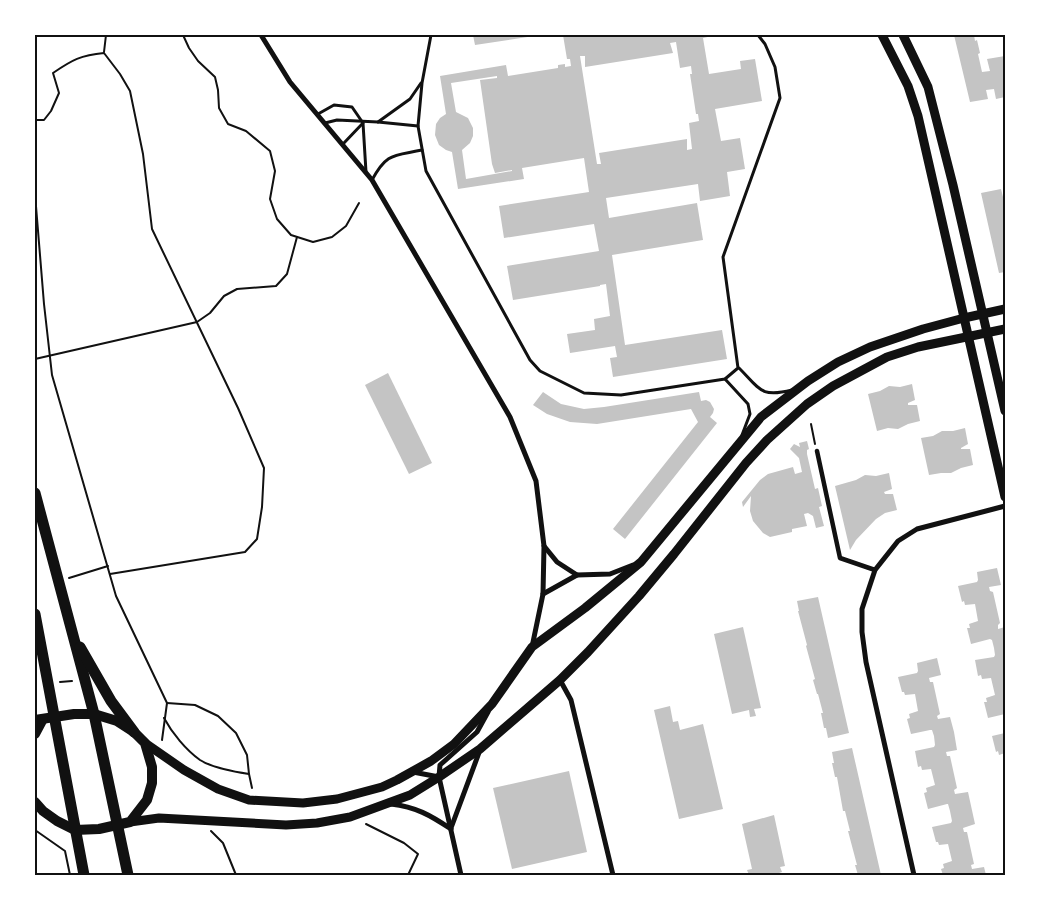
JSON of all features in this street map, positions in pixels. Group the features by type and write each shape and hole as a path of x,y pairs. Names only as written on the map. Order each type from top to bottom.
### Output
{"highway":[{"path":"35,493 94,714 128,875"},
{"path":"35,614 48,682 44,719 75,830 84,875"},
{"path":"71,631 111,701 134,732"}],"main road":[{"path":"35,734 44,719 74,714 94,714 117,721 134,732 145,743 152,767 152,782 147,800 130,822 99,830 75,830 50,816 35,802"}],"street":[{"path":"261,35 290,82 372,180 510,417 536,481 544,546 543,594 532,647"},
{"path":"882,35 908,86 918,116 1005,497"},
{"path":"903,35 928,87 953,185 1005,411"},
{"path":"461,875 440,777 440,765 477,732 492,704 532,647 585,608 641,562 761,417 800,388 838,362 870,347 897,337 964,318 1005,309"},
{"path":"130,822 159,818 286,825 350,817 410,795 440,777 480,748 560,680 639,596 751,457 807,404 833,386 886,357 1005,329"},
{"path":"817,451 840,558 875,570"},
{"path":"914,875 874,698 862,632 862,610 875,570 898,541 917,529 1005,506"},
{"path":"544,546 557,562 577,574"},
{"path":"543,594 577,574 610,574 641,562"},
{"path":"560,680 571,700 613,875"},
{"path":"145,743 184,770 218,790 249,800 303,804 337,799 382,787 411,772 454,744 492,704"},
{"path":"451,829 480,748"},
{"path":"411,772 440,777"},
{"path":"388,804 408,806 428,813 451,829"}],"lane":[{"path":"431,35 422,83 418,126 426,171 530,360 540,372 584,393 621,395 725,379 738,368"},
{"path":"758,35 765,44 775,67 780,98 723,257 738,368 763,392 774,394 800,388"},
{"path":"378,122 410,98 422,83"},
{"path":"318,114 334,104 352,107 363,122 366,173"},
{"path":"325,123 337,120 418,126"},
{"path":"343,144 363,122"},
{"path":"372,180 384,161 391,157 422,150"},
{"path":"725,379 748,404 750,414 739,443"}],"path":[{"path":"106,35 104,54 120,74 130,91 143,154 152,229 238,408 264,468 262,507 257,539 244,552 110,574"},
{"path":"183,35 198,61 215,77 219,108 228,124 246,131 270,150 275,171 270,199 277,218 290,235 313,242 332,237 346,226 358,203"},
{"path":"35,120 44,120 51,111 59,93 53,73 85,55 104,54"},
{"path":"35,194 52,375 116,596 167,703 162,740"},
{"path":"35,359 197,322 210,313 224,296 237,289 276,286 287,274 297,237"},
{"path":"811,424 817,451"},
{"path":"68,578 108,566"},
{"path":"48,682 85,680"},
{"path":"167,703 195,705 218,716 236,733 248,755 252,788"},
{"path":"164,718 173,734 200,760 234,772 249,774"},
{"path":"366,824 404,843 418,854 408,875"},
{"path":"35,830 65,851 70,875"},
{"path":"211,831 223,843 236,875"}],"building":[{"path":"473,35 534,35 534,36 475,45"},
{"path":"563,35 717,35 703,38 709,74 741,69 740,61 755,59 762,101 715,109 721,141 740,138 745,169 727,172 730,196 700,201 698,184 606,198 609,218 697,203 703,240 612,255 625,345 722,330 727,359 613,377 610,358 617,357 615,346 570,353 567,334 595,330 594,319 610,316 606,284 513,300 507,266 599,251 594,224 504,238 499,206 589,192 584,158 522,168 524,179 458,189 452,152 439,145 435,135 436,124 446,114 440,76 506,65 508,76 558,68 558,65 565,64 565,67 571,66 570,59 567,59","holes":["676,42 680,68 691,66 692,74 690,74 696,114 698,114 699,121 689,123 692,149 687,150 687,139 599,153 601,164 597,164 580,56 585,56 585,67 673,53 670,43","497,76 497,78 480,80 492,164 495,173 512,171 466,179 462,150 470,143 473,136 473,128 468,118 456,112 451,83"]},
{"path":"954,35 974,35 980,53 978,54 982,72 990,71 987,59 1005,56 1005,97 996,99 994,89 986,90 988,99 970,102"},
{"path":"1001,189 1005,201 1005,272 999,273 981,193"},
{"path":"388,373 432,463 409,474 365,385"},
{"path":"912,384 915,400 908,403 908,405 917,405 920,421 898,429 888,428 877,431 868,394 889,386 900,387"},
{"path":"543,392 561,404 584,409 699,392 701,401 706,400 710,402 714,409 710,417 717,423 625,539 613,529 698,422 691,409 597,424 570,422 547,414 533,405"},
{"path":"965,428 968,444 961,449 970,449 973,465 951,473 929,475 921,438 933,436 942,431"},
{"path":"807,441 809,449 807,454 815,489 818,488 822,506 819,507 824,526 816,528 813,516 808,513 804,514 807,526 770,537 763,533 753,521 750,511 751,496 743,507 742,502 760,480 768,474 793,467 795,474 802,472 799,458 790,449 794,444 800,447 799,443"},
{"path":"889,473 892,489 884,492 885,494 893,494 897,510 885,513 876,519 856,540 850,550 835,486 856,480 865,475 876,476"},
{"path":"997,568 1001,585 989,587 990,591 993,592 1000,623 998,629 1005,627 1005,714 988,718 984,702 987,702 986,698 995,695 991,678 982,679 981,675 978,676 975,660 994,657 994,648 990,639 971,644 967,628 970,628 969,624 978,621 975,604 965,605 964,601 962,602 958,586 977,582 977,572"},
{"path":"818,597 849,733 828,738 813,680 815,679 797,601"},
{"path":"743,627 761,708 754,709 756,716 750,717 749,710 732,714 714,634"},
{"path":"937,658 941,675 929,678 930,682 933,682 940,714 937,716 938,719 950,717 957,750 946,752 947,756 950,756 957,788 954,790 955,794 968,792 975,824 963,828 964,832 967,832 974,864 971,865 972,869 984,867 986,875 943,875 941,869 944,868 943,864 952,861 948,844 939,845 936,842 932,827 951,823 950,811 948,804 928,809 924,793 927,792 926,788 935,785 931,769 922,770 921,766 918,767 915,751 934,747 934,736 932,730 911,734 907,719 910,718 909,714 918,711 915,694 905,695 902,692 898,677 917,673 917,663"},
{"path":"670,706 673,722 678,721 680,730 703,724 723,809 679,819 654,710"},
{"path":"1005,733 1005,753 999,755 998,751 996,752 992,736"},
{"path":"852,748 881,875 858,875 855,865 857,865 848,831 850,831 845,811 843,811 837,777 835,777 832,763 834,763 832,752"},
{"path":"569,771 587,852 512,869 493,788"},
{"path":"774,815 785,866 780,867 782,872 773,875 749,875 747,870 752,869 742,824"}]}
